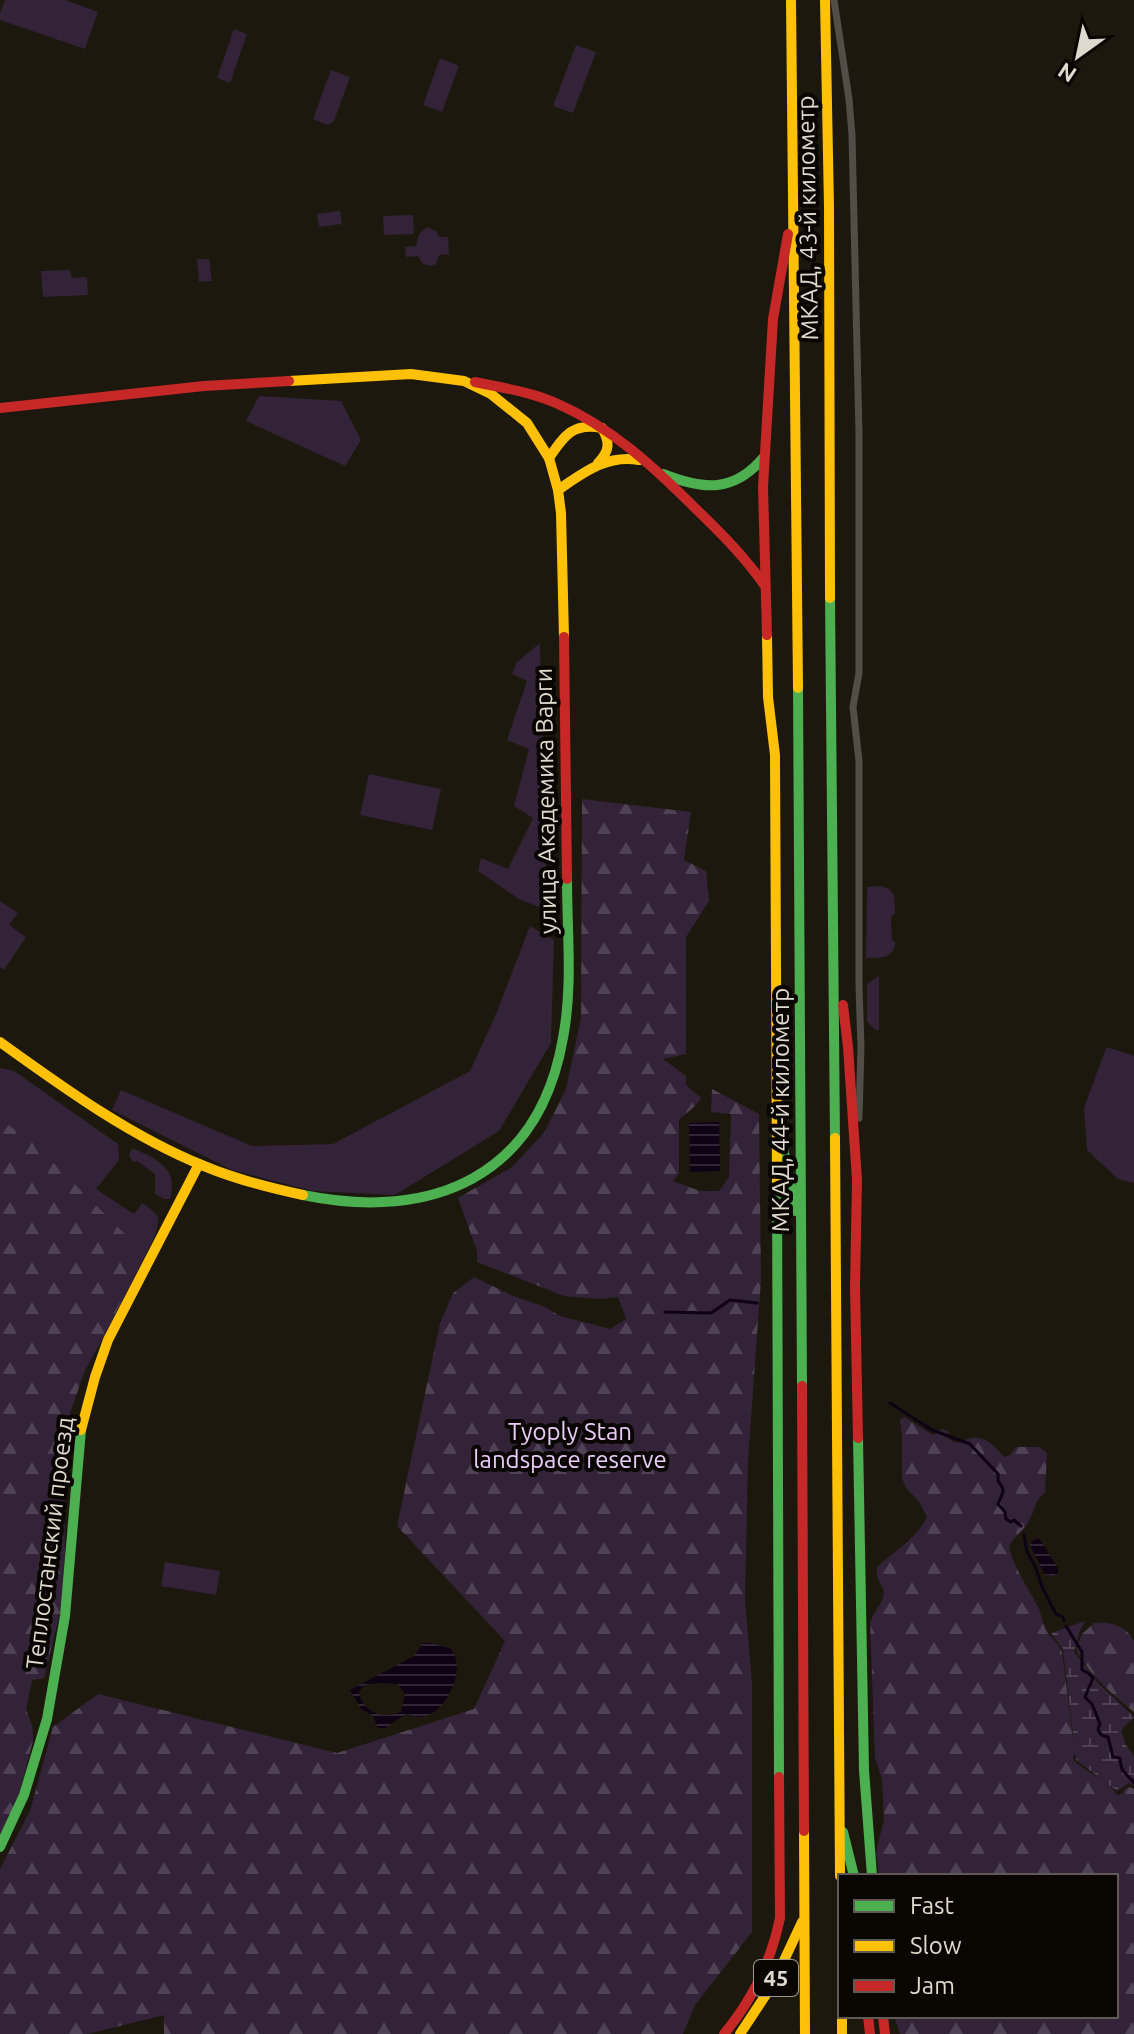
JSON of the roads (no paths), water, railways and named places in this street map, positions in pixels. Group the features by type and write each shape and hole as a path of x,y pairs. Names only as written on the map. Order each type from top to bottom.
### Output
{"main road":[{"name":"МКАД, 43-й километр","path":"791,0 794,434"},
{"name":"МКАД, 43-й километр","path":"825,0 834,943"},
{"path":"724,2034 748,2004 761,1978 775,1947 780,1918 775,755 768,697 764,457 773,319 793,208"},
{"name":"улица Академика Варги","path":"0,408 144,392 411,374 454,379 473,385 491,394 527,423 549,458 561,513 568,997 562,1050 539,1113 506,1155 453,1188 401,1202 354,1204 321,1199 199,1164 123,1124 0,1042"},
{"path":"454,379 533,394 559,404 602,428 694,506 757,573 765,586"},
{"path":"549,458 564,438 581,425 602,428 609,441 609,451 601,461 558,490"},
{"name":"МКАД, 44-й километр","path":"794,434 797,502 805,2034"},
{"path":"588,471 620,458 633,458 686,483 731,485 757,468 764,457"},
{"path":"834,943 848,1047 857,1180 855,1287 864,1770 872,1874"},
{"path":"834,943 840,1874"},
{"path":"777,1115 801,1238"},
{"name":"Теплостанский проезд","path":"0,1847 24,1795 47,1719 65,1616 82,1423 95,1377 108,1340 199,1164"},
{"path":"839,1817 853,1874"},
{"name":"45","path":"740,2034 773,1984 804,1918"},
{"path":"884,2019 888,2034"}],"street":[{"path":"834,0 852,135 859,433 859,673 853,707 859,761 861,1047 857,1180"}],"waterway":[{"path":"665,1312 711,1313 730,1300 757,1303"},
{"path":"890,1403 932,1430 970,1444 998,1474 1003,1490 998,1504 1005,1512 1006,1519 1014,1520 1021,1526"},
{"path":"1024,1535 1027,1552 1043,1589 1056,1614 1064,1621"},
{"path":"1066,1626 1082,1652 1082,1670 1093,1678 1085,1697 1092,1704 1100,1724 1098,1729 1108,1737 1113,1757 1120,1758 1123,1770 1134,1783"}],"park label":[{"name":"Tyoply Stan landspace reserve","path":"570,1446"}]}
